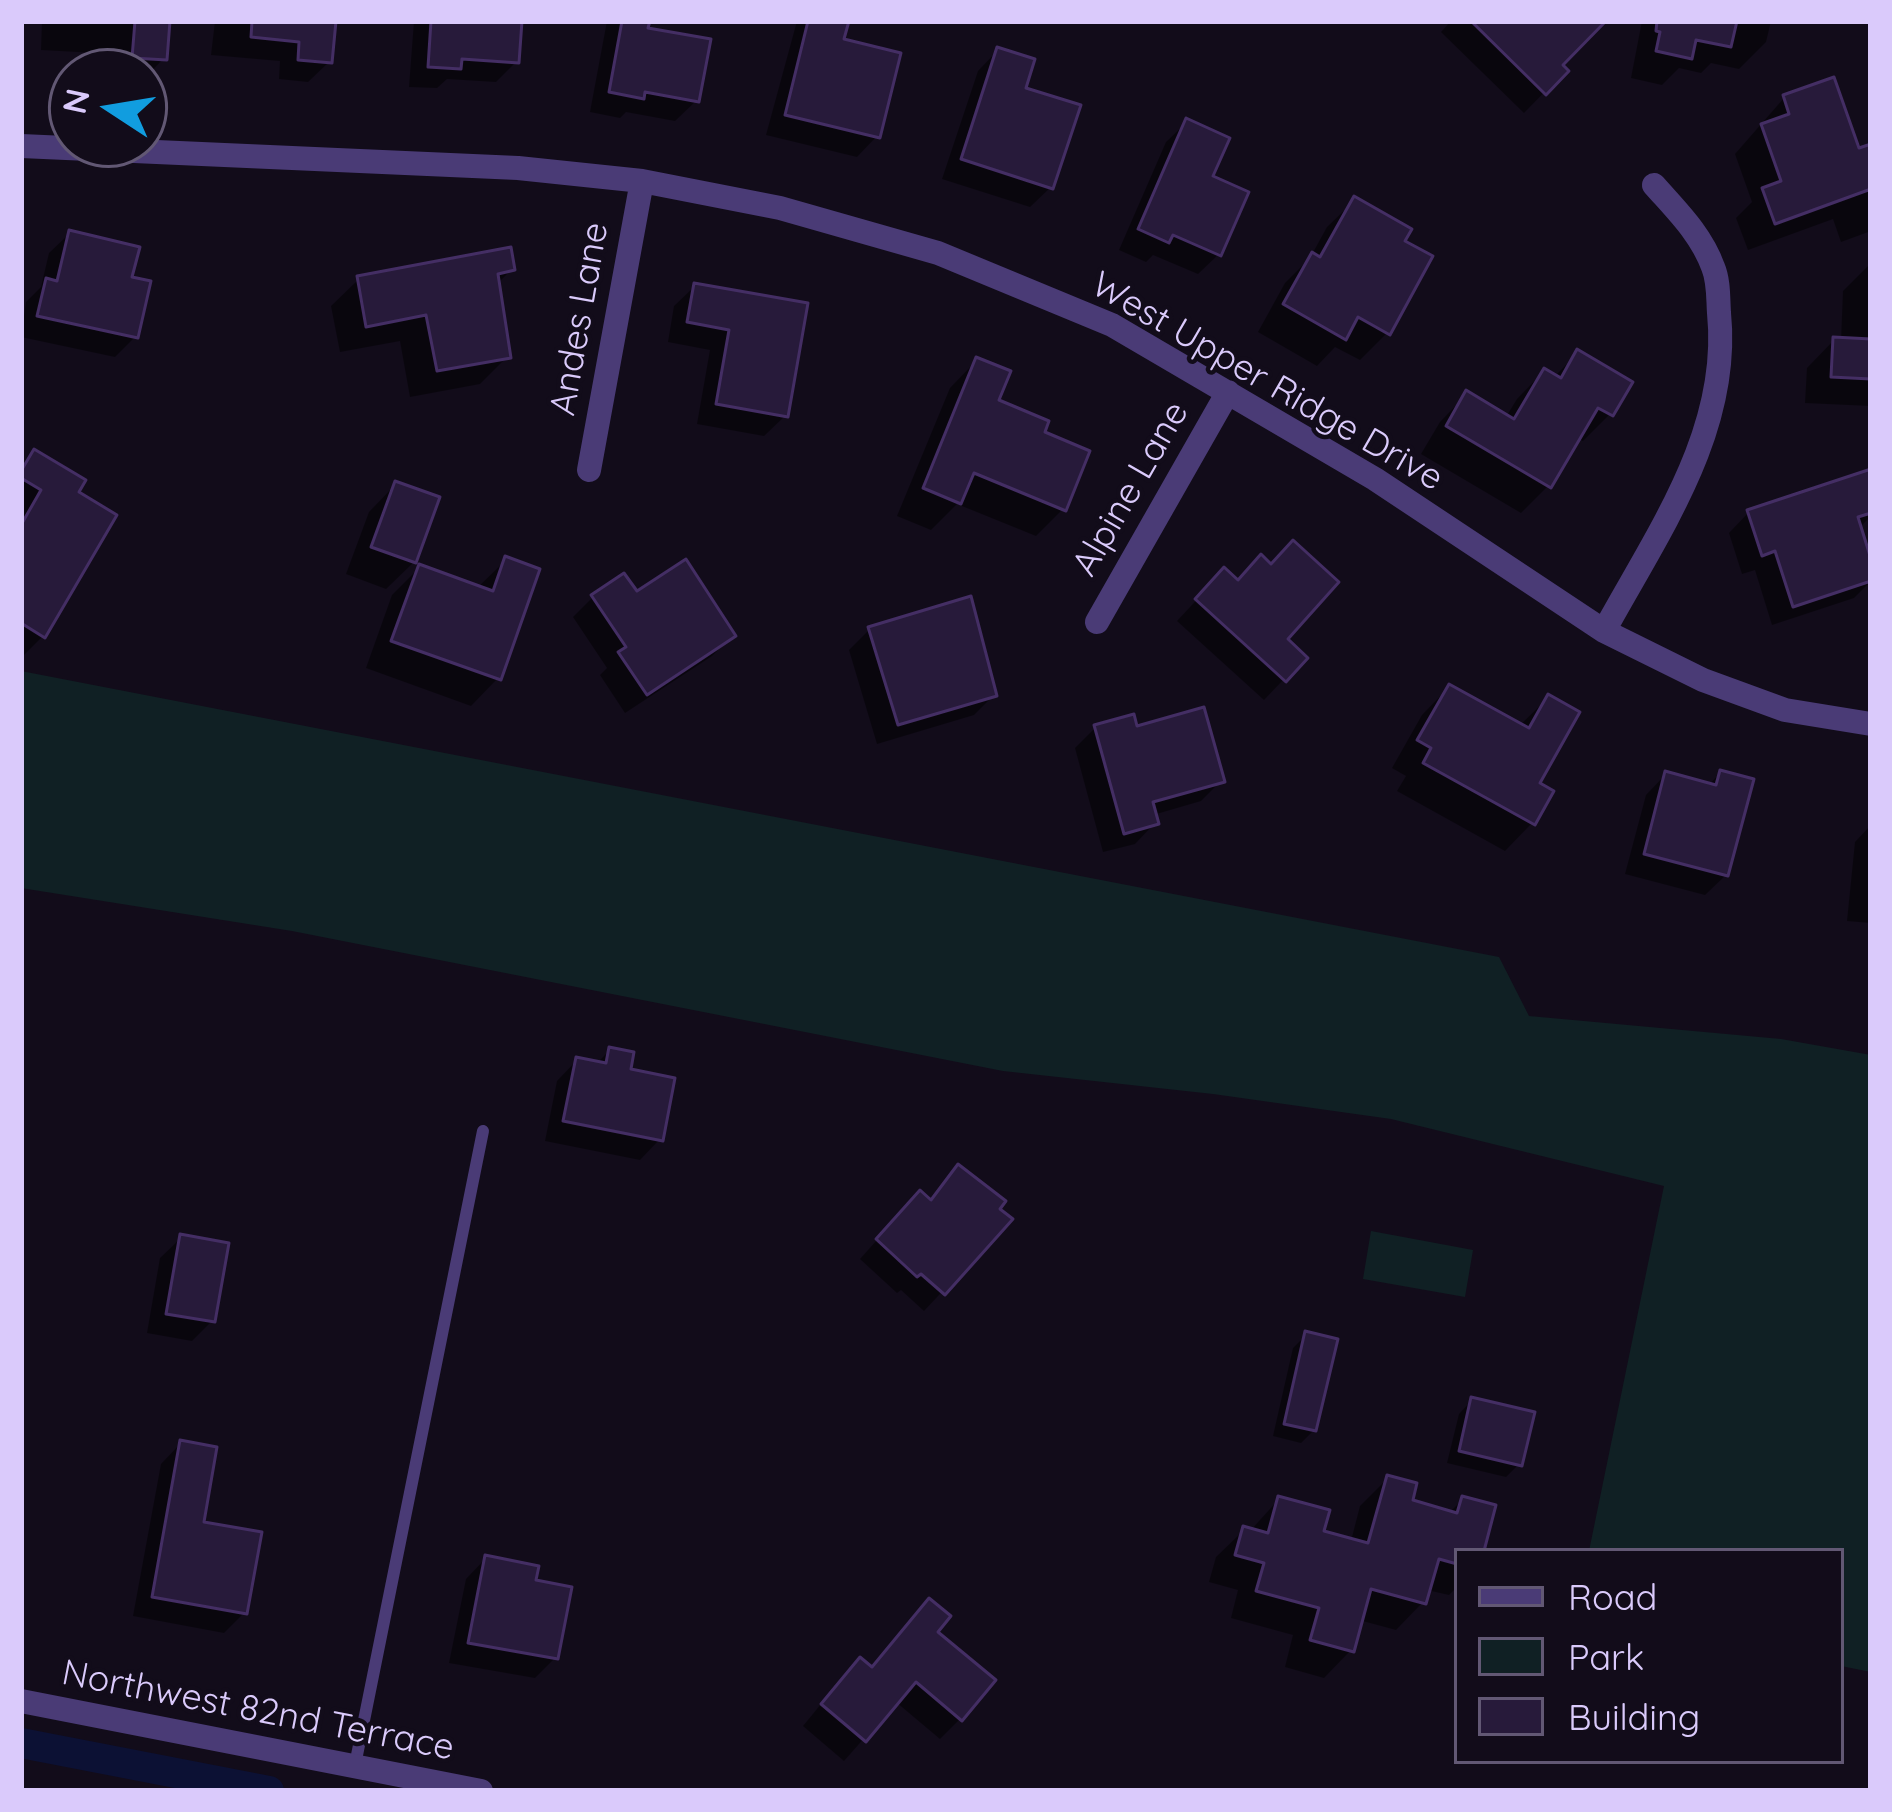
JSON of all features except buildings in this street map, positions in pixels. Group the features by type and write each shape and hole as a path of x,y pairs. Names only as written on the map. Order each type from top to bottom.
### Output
{"street":[{"name":"West Upper Ridge Drive","path":"21,146 518,168 642,181 780,208 938,253 1112,325 1375,479 1604,631 1703,680 1785,710 1871,724"},
{"name":"Andes Lane","path":"590,470 642,181"},
{"path":"1604,631 1690,474 1715,400 1721,331 1715,271 1694,229 1654,185"},
{"name":"Alpine Lane","path":"1097,622 1228,392"},
{"name":"Northwest 82nd Terrace","path":"21,1701 481,1791"}],"lane":[{"path":"355,1766 483,1131"}],"green space":[{"path":"21,671 1499,957 1529,1016 1781,1039 1871,1055 1871,1672 1844,1667 1844,1548 1590,1548 1664,1186 1391,1119 1003,1071 292,931 21,888"},
{"path":"1371,1231 1473,1250 1465,1297 1363,1279"}],"waterway":[{"path":"21,1743 269,1791"}]}
